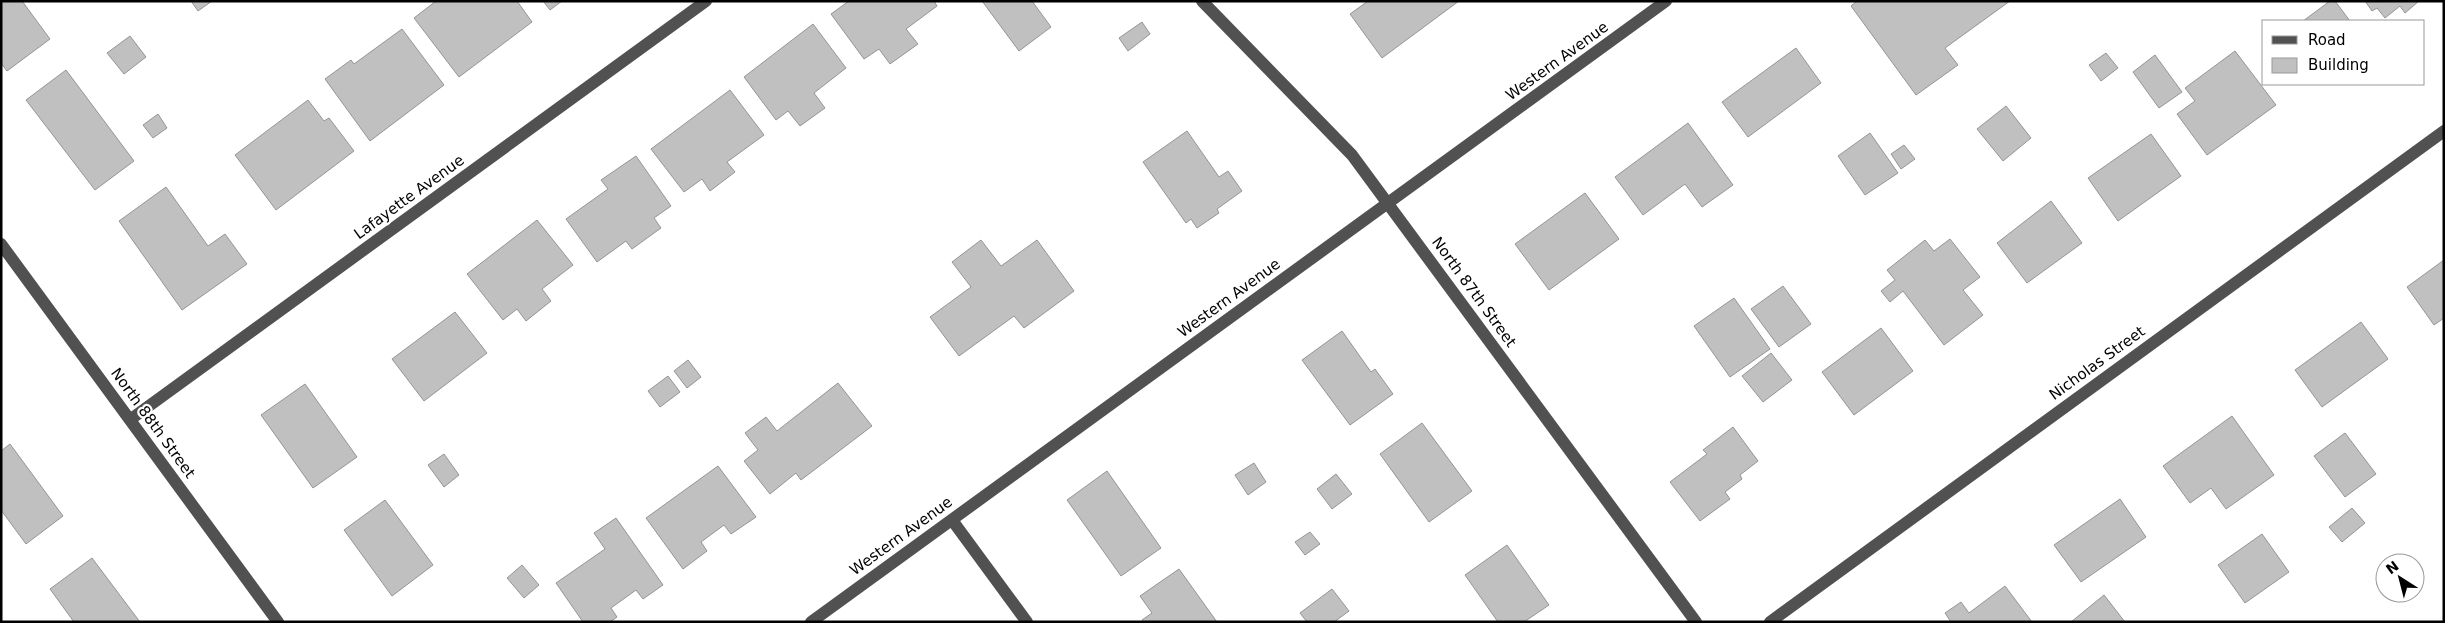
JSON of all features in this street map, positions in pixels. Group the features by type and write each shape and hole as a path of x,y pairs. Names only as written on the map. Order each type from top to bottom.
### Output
{"street":[{"name":"Lafayette Avenue","path":"131,419 706,1"},
{"name":"North 87th Street","path":"1202,1 1352,155 1696,622"},
{"name":"Western Avenue","path":"811,622 1666,1"},
{"name":"Nicholas Street","path":"1770,622 2444,132"},
{"name":"North 88th Street","path":"1,244 278,622"},
{"path":"952,520 1027,622"}],"building":[{"path":"1,1 22,1 50,39 7,71 1,63"},
{"path":"191,1 212,1 198,11"},
{"path":"436,1 517,1 532,22 459,77 414,18"},
{"path":"543,1 562,1 550,10"},
{"path":"849,1 934,1 937,6 906,29 918,44 890,64 879,49 864,59 831,14"},
{"path":"982,1 1032,1 1051,27 1019,51"},
{"path":"1368,1 1459,1 1382,58 1350,14"},
{"path":"1857,1 2010,1 1945,48 1958,65 1916,95 1851,6"},
{"path":"2330,1 2335,1 2349,20 2304,20"},
{"path":"2365,1 2419,1 2405,13 2400,6 2385,18 2377,8 2372,11"},
{"path":"1142,22 1150,34 1128,51 1119,38"},
{"path":"813,24 846,68 814,93 825,108 800,126 788,111 776,120 744,77"},
{"path":"402,29 444,85 370,141 325,79 351,60 354,64"},
{"path":"130,36 146,57 124,74 107,53"},
{"path":"1796,48 1821,83 1748,137 1722,102"},
{"path":"2235,51 2276,105 2207,155 2177,114 2195,101 2185,88"},
{"path":"2106,53 2118,68 2101,81 2089,65"},
{"path":"2155,55 2182,92 2159,108 2133,72"},
{"path":"66,70 134,161 95,190 26,100"},
{"path":"730,90 764,135 727,162 735,172 710,191 702,179 684,192 651,149"},
{"path":"308,100 324,121 329,118 354,151 276,210 235,155"},
{"path":"2006,106 2031,138 2003,161 1977,129"},
{"path":"158,114 167,128 153,138 143,125"},
{"path":"1688,123 1733,185 1702,207 1685,184 1643,215 1615,177"},
{"path":"1187,131 1219,177 1228,171 1242,191 1217,209 1219,213 1197,228 1191,219 1186,223 1143,162"},
{"path":"1870,133 1898,173 1865,195 1838,156"},
{"path":"2151,134 2181,176 2118,221 2088,178"},
{"path":"1904,145 1915,159 1901,169 1891,154"},
{"path":"636,156 671,206 654,218 661,228 632,249 626,241 597,262 566,219 608,189 601,180"},
{"path":"166,187 208,246 225,234 247,264 182,310 119,221"},
{"path":"1585,193 1619,239 1549,290 1515,244"},
{"path":"2051,201 2082,243 2027,283 1997,243"},
{"path":"537,220 573,265 542,289 551,301 526,321 517,309 503,320 467,274"},
{"path":"1950,239 1980,277 1963,290 1983,315 1944,345 1903,291 1890,302 1881,291 1895,280 1887,270 1925,240 1934,251"},
{"path":"981,240 1001,266 1037,240 1074,291 1024,328 1014,316 959,356 930,317 971,287 952,262"},
{"path":"2444,260 2444,318 2434,325 2407,287"},
{"path":"1783,286 1811,324 1779,347 1751,309"},
{"path":"1734,298 1770,349 1730,377 1694,326"},
{"path":"455,312 487,353 424,401 392,359"},
{"path":"2361,322 2388,359 2322,407 2295,370"},
{"path":"1881,328 1913,371 1854,415 1822,372"},
{"path":"1342,331 1371,372 1375,369 1393,394 1350,425 1302,360"},
{"path":"1771,353 1792,380 1763,402 1742,376"},
{"path":"688,360 701,377 687,388 674,371"},
{"path":"668,376 680,392 660,407 648,391"},
{"path":"838,383 872,426 801,480 796,473 770,494 744,461 758,450 745,433 766,417 777,431"},
{"path":"305,384 357,457 313,488 261,415"},
{"path":"2232,416 2274,475 2226,509 2211,488 2190,503 2163,466"},
{"path":"1422,423 1472,491 1429,522 1380,454"},
{"path":"1733,427 1758,461 1740,475 1742,479 1725,492 1730,499 1700,521 1670,482 1707,454 1703,450"},
{"path":"2345,433 2376,474 2345,497 2314,456"},
{"path":"10,444 63,516 26,544 1,510 1,451"},
{"path":"444,454 459,475 444,487 428,465"},
{"path":"1254,463 1266,482 1248,495 1235,475"},
{"path":"718,466 756,517 731,534 724,525 701,542 707,551 683,569 646,518"},
{"path":"1107,471 1161,548 1121,576 1067,500"},
{"path":"1336,474 1352,494 1332,509 1317,489"},
{"path":"2120,499 2146,537 2081,582 2054,545"},
{"path":"385,500 433,565 392,596 344,530"},
{"path":"2352,508 2365,523 2342,542 2329,527"},
{"path":"616,518 663,585 643,599 636,590 611,608 617,617 610,622 583,622 556,583 605,549 594,533"},
{"path":"1310,532 1320,544 1305,555 1295,542"},
{"path":"2262,534 2289,572 2245,603 2218,565"},
{"path":"1507,545 1549,605 1524,622 1498,622 1465,575"},
{"path":"92,558 140,622 74,622 50,589"},
{"path":"522,565 539,585 524,598 507,578"},
{"path":"1179,569 1217,622 1143,622 1142,620 1152,613 1140,596"},
{"path":"2005,586 2032,622 1951,622 1945,613 1961,602 1969,613"},
{"path":"1332,589 1349,611 1334,622 1307,622 1300,613"},
{"path":"2104,595 2125,622 2071,622"}]}
